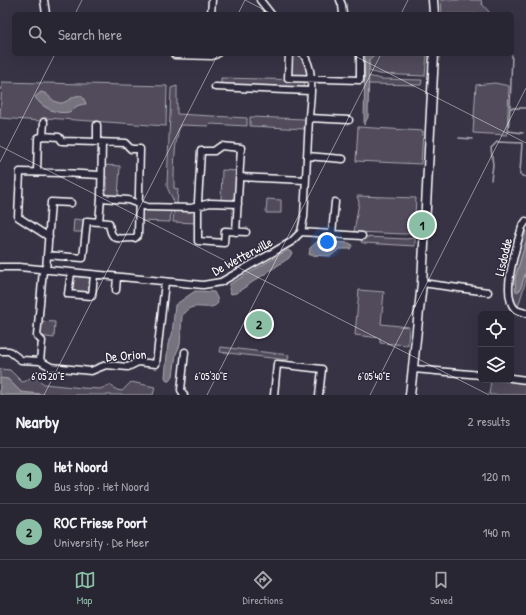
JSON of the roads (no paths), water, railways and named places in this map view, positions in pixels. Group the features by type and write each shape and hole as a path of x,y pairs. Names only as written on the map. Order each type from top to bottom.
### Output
{"main road":[{"path":"433,0 434,12"},
{"path":"410,395 414,369 422,283 434,56"}],"street":[{"path":"44,0 46,12"},
{"path":"211,12 212,0"},
{"path":"260,0 269,12"},
{"path":"340,0 343,12"},
{"path":"289,56 288,78 360,80 360,56"},
{"path":"304,56 309,66 310,91 304,217 301,232 362,236"},
{"path":"215,87 310,91"},
{"path":"309,118 349,120"},
{"path":"43,136 44,122"},
{"path":"97,125 101,198 99,222"},
{"path":"37,172 38,138 43,136 59,137 62,141 125,143 131,149 140,149 138,236 135,238 115,237 112,236 110,232 109,223 87,220 82,258 47,255"},
{"path":"236,232 241,148 221,146 214,151 201,150 198,241 224,243 225,231 236,232 246,232"},
{"path":"307,156 343,159"},
{"path":"49,237 18,217 20,172 100,175"},
{"path":"240,177 305,180"},
{"path":"101,198 128,200 147,207 191,208 210,203 238,204"},
{"path":"40,361 42,341 37,336 49,237 51,202 71,204"},
{"path":"332,234 335,202"},
{"name":"Lisdodde","path":"526,221 522,227 508,282 512,305 515,309 526,313"},
{"name":"De Wetterwille","path":"0,267 19,267 203,285 221,282 291,242 301,232"},
{"path":"70,273 68,294 92,296 94,275"},
{"path":"116,290 117,277"},
{"name":"De Orion","path":"0,351 9,351 20,360 40,361 51,367 91,371 106,365 128,367 138,362 156,364 165,282"},
{"name":"Lisdodde","path":"422,283 488,292"},
{"path":"184,395 182,390 185,352"},
{"path":"274,395 277,364 322,369 319,395"},
{"path":"414,369 478,375"},
{"path":"514,378 526,380"}],"waterway":[{"path":"510,107 512,56"},
{"path":"523,133 508,131 510,108 526,108"},
{"path":"459,138 473,139"},
{"path":"491,180 493,165 491,148 497,142 522,143 520,175 526,177"}],"place":[{"name":"Het Noord","path":"422,225"},
{"name":"ROC Friese Poort","path":"259,324"}]}
